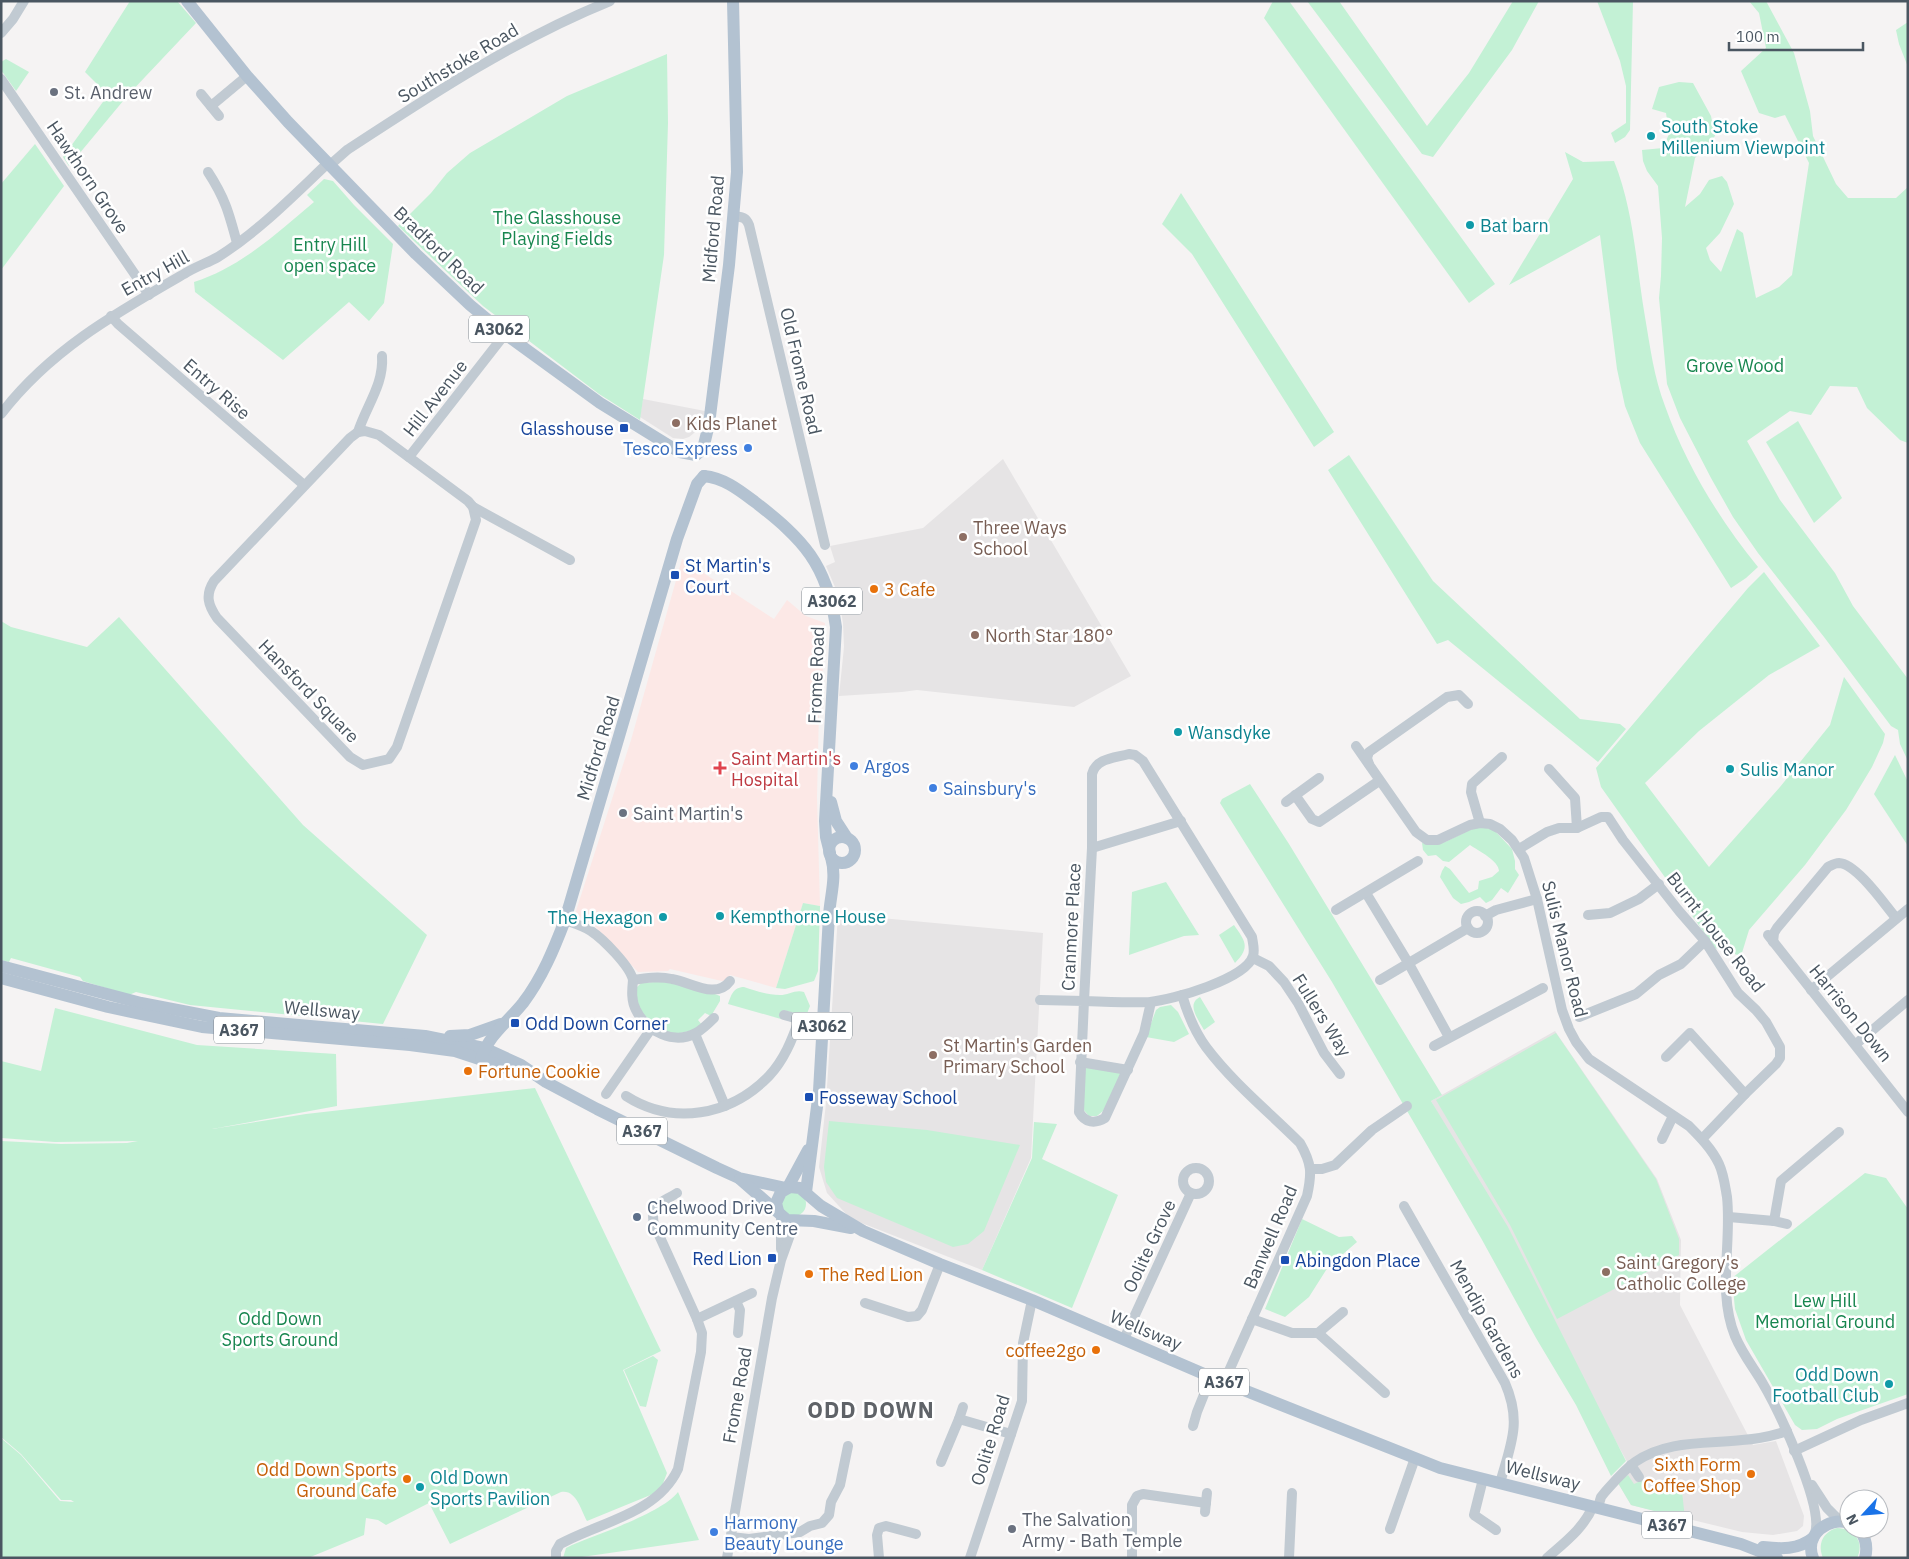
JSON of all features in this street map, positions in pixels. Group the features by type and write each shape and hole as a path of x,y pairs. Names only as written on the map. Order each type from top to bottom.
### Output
{"main road":[{"name":"Bradford Road","path":"187,1 247,76 416,254 470,305 505,334 608,409 680,452 696,454"},
{"name":"Midford Road","path":"696,454 703,448 709,424 734,216 737,152 733,1"},
{"path":"696,454 704,476"},
{"name":"Midford Road","path":"483,1053 489,1039 523,1003 540,978 553,952 565,920 677,538 697,484 704,476"},
{"name":"Frome Road","path":"704,476 714,477 729,484 782,522 813,558 827,586 833,605 836,626 826,837 835,875 829,909 819,1091 807,1194"},
{"name":"Frome Road","path":"828,788 834,816 847,838 854,844 856,852 849,862 829,909"},
{"path":"847,838 836,839 831,845 830,855 841,864 849,862"},
{"name":"Wellsway","path":"1,966 202,1027 483,1053"},
{"name":"Wellsway","path":"1,978 132,1007 226,1019 425,1036 483,1053 546,1082 596,1109 739,1178 787,1188 800,1188 821,1206 863,1231 1032,1300 1211,1377 1440,1468 1596,1506"},
{"path":"425,1036 470,1035 507,1022"},
{"name":"Frome Road","path":"787,1188 800,1169 812,1142"},
{"name":"Wellsway","path":"739,1178 786,1220 827,1223 863,1231"},
{"path":"779,1213 776,1203 778,1196 787,1188"},
{"path":"798,1220 806,1216 810,1208 807,1194"},
{"name":"A367","path":"1596,1506 1740,1544 1777,1558"},
{"path":"1813,1558 1811,1546 1814,1536 1826,1523 1839,1522"},
{"name":"A367","path":"1740,1544 1780,1549 1790,1548 1807,1543 1814,1536"},
{"path":"1864,1539 1866,1552 1875,1558"}],"street":[{"path":"1,33 13,19 24,1"},
{"name":"Southstoke Road","path":"329,164 347,150 465,74 564,20 610,1"},
{"path":"211,106 247,76"},
{"name":"Hawthorn Grove","path":"3,85 149,294"},
{"path":"201,94 219,116"},
{"name":"Entry Hill","path":"1,414 32,378 73,343 111,316 218,257 270,218 329,164"},
{"path":"208,172 222,193 229,210 237,243"},
{"name":"Old Frome Road","path":"734,216 744,217 750,225 825,545"},
{"name":"Entry Rise","path":"111,316 159,361 304,485"},
{"name":"Hill Avenue","path":"409,457 505,334"},
{"path":"382,356 383,370 376,392 358,432 373,432 379,435 473,507 570,560"},
{"name":"Hansford Square","path":"358,432 304,485 214,581 208,594 208,602 217,618 350,757 363,764 389,759 397,747 476,520 473,507"},
{"path":"1369,765 1367,758 1369,752 1446,696 1459,695 1468,704"},
{"path":"1356,746 1416,832 1427,840 1438,840 1470,825 1480,823 1473,800 1472,784 1502,757"},
{"name":"Cranmore Place","path":"1129,754 1139,758 1182,821 1252,938 1253,958 1247,965 1213,985 1182,995 1151,1002 1084,1001 1092,848 1093,768 1101,761 1129,754"},
{"path":"1549,769 1575,798 1577,828"},
{"path":"1286,802 1319,778"},
{"path":"1295,795 1312,819 1319,822 1379,781"},
{"name":"Burnt House Road","path":"1519,849 1547,832 1559,828 1577,828 1602,817 1608,817 1623,840 1659,884 1678,911 1705,941 1731,984 1766,1022 1780,1047 1780,1058 1702,1139"},
{"name":"Cranmore Place","path":"1092,848 1182,821"},
{"name":"Sulis Manor Road","path":"1480,823 1490,824 1500,829 1519,849 1524,858 1537,899 1562,1010 1576,1042 1589,1059 1689,1126 1702,1139 1718,1163 1724,1177 1729,1217 1725,1296 1735,1336 1762,1381 1787,1431 1815,1506 1818,1525 1814,1536"},
{"path":"1336,910 1366,894 1418,861"},
{"name":"Harrison Down","path":"1896,918 1866,882 1852,869 1841,863 1828,867 1777,928 1771,938 1908,1112"},
{"path":"1588,915 1610,913 1639,899 1659,884"},
{"path":"1366,894 1409,964 1449,1037"},
{"path":"1485,916 1496,910 1537,899"},
{"path":"1811,990 1908,909"},
{"path":"1480,912 1488,922 1483,931 1473,932 1468,928 1466,922 1471,914 1480,912"},
{"path":"565,920 590,930 601,939 630,971 633,980 633,1001 636,1010 651,1029 667,1036 675,1037 695,1034 714,1018"},
{"path":"1380,980 1468,928"},
{"path":"1579,1016 1636,994 1659,975 1682,964 1705,941"},
{"name":"Fullers Way","path":"1253,958 1270,966 1298,1002 1324,1052 1340,1074"},
{"path":"633,980 652,978 672,979 714,990 726,987 730,981"},
{"path":"1434,1046 1543,988"},
{"name":"Banwell Road","path":"1182,995 1187,1010 1205,1046 1228,1073 1300,1143 1308,1156 1312,1169 1307,1196 1224,1382"},
{"path":"1040,1000 1084,1001 1079,1112 1082,1118 1095,1122 1106,1118 1144,1033 1151,1002"},
{"path":"1856,1044 1908,1000"},
{"path":"784,1015 813,1023"},
{"path":"626,1096 653,1109 669,1113 706,1112 725,1106 749,1094 770,1075 790,1044 800,1020"},
{"path":"606,1094 651,1029"},
{"path":"1666,1056 1690,1033 1745,1094"},
{"path":"695,1034 725,1106"},
{"path":"1080,1062 1128,1070"},
{"path":"1312,1169 1322,1169 1335,1165 1372,1130 1407,1106"},
{"path":"1662,1139 1673,1116"},
{"path":"1774,1220 1781,1181 1839,1132"},
{"path":"556,1558 556,1551 560,1544 643,1506 655,1498 671,1482 678,1469 701,1352 702,1333 652,1217 658,1205 664,1199 678,1193"},
{"name":"Oolite Grove","path":"1124,1339 1191,1193"},
{"name":"Mendip Gardens","path":"1404,1206 1505,1382 1513,1400 1514,1433 1500,1483"},
{"name":"Frome Road","path":"779,1213 781,1260"},
{"path":"1729,1217 1774,1220 1787,1224"},
{"name":"Frome Road","path":"727,1558 770,1308 781,1260 798,1220"},
{"path":"865,1303 908,1317 917,1316 922,1310 940,1264"},
{"path":"1697,1285 1726,1284"},
{"path":"697,1319 752,1293"},
{"name":"Oolite Road","path":"970,1558 1022,1401 1023,1344 1032,1300"},
{"path":"736,1301 740,1310 738,1333"},
{"path":"1252,1319 1292,1334 1318,1333 1343,1312"},
{"path":"1318,1333 1385,1393"},
{"path":"1193,1426 1211,1377"},
{"path":"1794,1451 1861,1420 1908,1403"},
{"path":"941,1462 963,1407"},
{"path":"959,1419 1011,1434"},
{"path":"1547,1558 1581,1527 1601,1497 1631,1465 1661,1449 1685,1444 1753,1439 1787,1431"},
{"path":"731,1537 749,1539 800,1532 810,1526 822,1523 829,1515 831,1502 840,1485 848,1446"},
{"path":"1390,1529 1415,1458"},
{"path":"1631,1465 1639,1478"},
{"name":"Sulis Manor Road","path":"1800,1465 1827,1508 1839,1517"},
{"name":"Wellsway","path":"1483,1479 1474,1516 1496,1530"},
{"path":"1289,1558 1292,1493"},
{"path":"1132,1558 1132,1505 1137,1496 1143,1494 1206,1503"},
{"path":"879,1558 877,1535 879,1528 886,1526 916,1534"}],"shaded area":[{"name":"Kids Planet","path":"643,399 705,411 699,429 689,437 683,439 673,438 640,417"},
{"path":"1003,459 1131,676 1074,707 917,690 839,696 844,647 843,623 838,594 826,566 835,562 830,546 923,528"},
{"name":"Saint Martin's Hospital","path":"682,559 774,619 787,600 806,616 825,623 825,646 819,711 817,797 820,906 803,903 776,988 730,975 726,982 670,969 668,971 638,972 593,924 575,914 631,740"},
{"name":"St Martin's Garden Primary School","path":"838,914 1043,933 1031,1158 982,1270 859,1222 848,1216 827,1193 819,1167 826,1103"},
{"name":"Saint Gregory's Catholic College","path":"1555,1031 1657,1179 1681,1240 1680,1305 1753,1445 1776,1441 1804,1516 1803,1526 1797,1531 1773,1535 1742,1532 1631,1505 1618,1483 1632,1471 1431,1101"}],"green space":[{"path":"130,1 177,1 196,23 128,95 69,166 63,157 108,95 85,72"},
{"path":"1273,1 1289,1 1495,284 1469,303 1264,18"},
{"path":"1307,1 1339,1 1427,126 1469,73 1513,1 1539,1 1512,50 1433,157 1422,154"},
{"path":"1597,1 1633,1 1630,130 1625,137 1615,143 1611,133 1626,123 1626,86 1620,61"},
{"name":"Grove Wood","path":"1749,1 1766,1 1794,53 1810,111 1813,136 1836,184 1848,198 1896,198 1908,187 1908,443 1900,440 1867,408 1857,387 1830,386 1811,415 1790,411 1747,441 1780,500 1835,573 1853,606 1908,679 1908,761 1900,744 1898,730 1891,726 1758,553 1733,517 1680,418 1667,384 1659,298 1662,238 1658,186 1647,171 1643,161 1642,150 1663,148 1669,134 1666,113 1652,109 1659,87 1679,82 1693,83 1711,116 1715,136 1695,158 1685,207 1700,194 1709,180 1722,176 1727,182 1734,204 1720,233 1706,248 1710,260 1721,272 1737,229 1743,233 1756,298 1779,287 1792,275 1809,163 1785,115 1775,118 1759,113 1741,71 1766,48 1759,13"},
{"path":"1908,22 1908,67 1896,30"},
{"name":"The Glasshouse Playing Fields","path":"667,54 668,123 664,255 640,420 599,394 483,306 398,226 431,193 447,173 470,153 567,96"},
{"path":"6,59 29,72 16,91 1,70 1,62"},
{"path":"35,144 64,186 1,270 1,184"},
{"path":"1565,152 1583,162 1614,161 1621,180 1630,218 1651,351 1661,395 1673,428 1693,470 1717,511 1758,567 1731,588 1640,443 1625,406 1617,369 1600,235 1509,285 1573,179"},
{"name":"Entry Hill open space","path":"324,179 333,181 393,244 384,303 369,321 349,302 283,360 195,292 194,282 227,268 272,237 314,202 307,195"},
{"path":"1181,193 1334,432 1314,447 1192,254 1162,224"},
{"path":"1798,421 1842,498 1814,523 1766,442"},
{"path":"1349,455 1433,581 1580,719 1620,724 1626,729 1598,762 1448,640 1437,644 1328,470"},
{"path":"1764,572 1820,646 1769,675 1699,731 1645,783 1709,867 1780,787 1830,725 1844,677 1885,734 1872,767 1846,810 1805,865 1749,930 1741,956 1715,948 1601,787 1596,768 1748,588"},
{"path":"119,617 303,825 427,935 383,1024 190,1005 136,992 129,995 83,981 80,977 11,958 9,962 1,960 1,621 11,627 87,647"},
{"path":"1895,755 1908,782 1908,846 1874,794"},
{"path":"1250,784 1289,844 1442,1095 1431,1101 1508,1227 1626,1461 1611,1476 1576,1405 1536,1338 1481,1238 1332,982 1220,803 1222,799"},
{"path":"1478,826 1494,830 1512,849 1515,869 1519,875 1508,893 1501,888 1492,900 1486,903 1480,897 1461,904 1453,898 1440,877 1445,866 1450,869 1469,893 1478,889 1479,881 1492,877 1499,871 1498,867 1488,856 1470,845 1449,862 1443,861 1436,855 1428,856 1423,850 1422,843 1434,845 1445,842"},
{"path":"1166,882 1199,935 1184,936 1129,955 1132,892"},
{"path":"803,903 820,906 818,971 814,981 785,989 776,988"},
{"path":"1234,925 1245,944 1243,953 1235,963 1219,935"},
{"path":"667,981 715,994 720,996 720,1001 711,1016 705,1013 698,1020 702,1025 695,1030 675,1034 659,1030 640,1012 635,989 641,983"},
{"path":"744,987 775,995 798,991 804,992 810,1006 806,1016 783,1010 781,1019 728,1004 735,990"},
{"path":"1200,997 1215,1022 1204,1030 1194,1012 1194,1004"},
{"path":"1171,1005 1178,1012 1189,1034 1174,1042 1146,1037 1156,1010 1160,1007"},
{"name":"Odd Down Sports Ground","path":"55,1008 197,1045 336,1054 337,1106 212,1129 306,1114 535,1088 661,1351 623,1370 667,1473 662,1486 653,1494 587,1521 574,1497 566,1492 561,1492 450,1544 429,1503 386,1525 378,1520 366,1518 364,1535 308,1558 1,1558 1,1438 21,1455 60,1501 74,1502 71,1500 61,1500 21,1454 1,1437 1,1141 61,1144 127,1143 138,1141 55,1142 1,1138 1,1061 41,1071"},
{"path":"1556,1033 1656,1179 1679,1239 1679,1255 1557,1319 1510,1225 1436,1100"},
{"path":"1084,1066 1123,1073 1103,1111 1097,1116 1089,1116 1082,1108"},
{"path":"829,1121 927,1130 1020,1145 984,1231 968,1244 953,1247 837,1198 826,1182 824,1167"},
{"path":"1034,1122 1057,1124 1042,1159 1118,1195 1072,1308 982,1270 1032,1158"},
{"name":"Lew Hill Memorial Ground","path":"1865,1173 1886,1178 1908,1209 1908,1394 1837,1419 1817,1429 1802,1430 1795,1425 1746,1340 1735,1309 1732,1278"},
{"path":"794,1192 799,1193 805,1199 805,1209 799,1215 794,1216 789,1215 783,1209 782,1204 783,1199 789,1193"},
{"path":"1302,1219 1339,1237 1352,1236 1357,1242 1328,1267 1309,1297 1285,1317 1265,1309"},
{"path":"653,1356 658,1360 646,1407 640,1406 624,1370"},
{"path":"1628,1475 1634,1484 1643,1480 1651,1493 1682,1491 1685,1519 1631,1505 1618,1483"},
{"path":"678,1492 699,1540 575,1558 563,1558 566,1548 658,1508"},
{"path":"1839,1528 1839,1539 1858,1539 1860,1547 1857,1558 1823,1558 1821,1553 1822,1539 1832,1530"}],"place":[{"name":"St. Andrew","path":"54,92"},
{"name":"South Stoke Millenium Viewpoint","path":"1651,136"},
{"name":"Bat barn","path":"1470,225"},
{"name":"Kids Planet","path":"676,423"},
{"name":"Glasshouse","path":"624,428"},
{"name":"Tesco Express","path":"748,448"},
{"name":"Three Ways School","path":"963,537"},
{"name":"St Martin's Court","path":"675,575"},
{"name":"3 Cafe","path":"874,589"},
{"name":"North Star 180°","path":"975,635"},
{"name":"Wansdyke","path":"1178,732"},
{"name":"Argos","path":"854,766"},
{"name":"Saint Martin's Hospital","path":"720,768"},
{"name":"Sulis Manor","path":"1730,769"},
{"name":"Sainsbury's","path":"933,788"},
{"name":"Saint Martin's","path":"623,813"},
{"name":"Kempthorne House","path":"720,916"},
{"name":"The Hexagon","path":"663,917"},
{"name":"Odd Down Corner","path":"515,1023"},
{"name":"St Martin's Garden Primary School","path":"933,1055"},
{"name":"Fortune Cookie","path":"468,1071"},
{"name":"Fosseway School","path":"809,1097"},
{"name":"Chelwood Drive Community Centre","path":"637,1217"},
{"name":"Red Lion","path":"772,1258"},
{"name":"Abingdon Place","path":"1285,1260"},
{"name":"Saint Gregory's Catholic College","path":"1606,1272"},
{"name":"The Red Lion","path":"809,1274"},
{"name":"coffee2go","path":"1096,1350"},
{"name":"Odd Down Football Club","path":"1889,1384"},
{"name":"Sixth Form Coffee Shop","path":"1751,1474"},
{"name":"Odd Down Sports Ground Cafe","path":"407,1479"},
{"name":"Old Down Sports Pavilion","path":"420,1487"},
{"name":"The Salvation Army - Bath Temple","path":"1012,1529"},
{"name":"Harmony Beauty Lounge","path":"714,1532"}],"district":[{"name":"ODD DOWN","path":"871,1409"}]}
